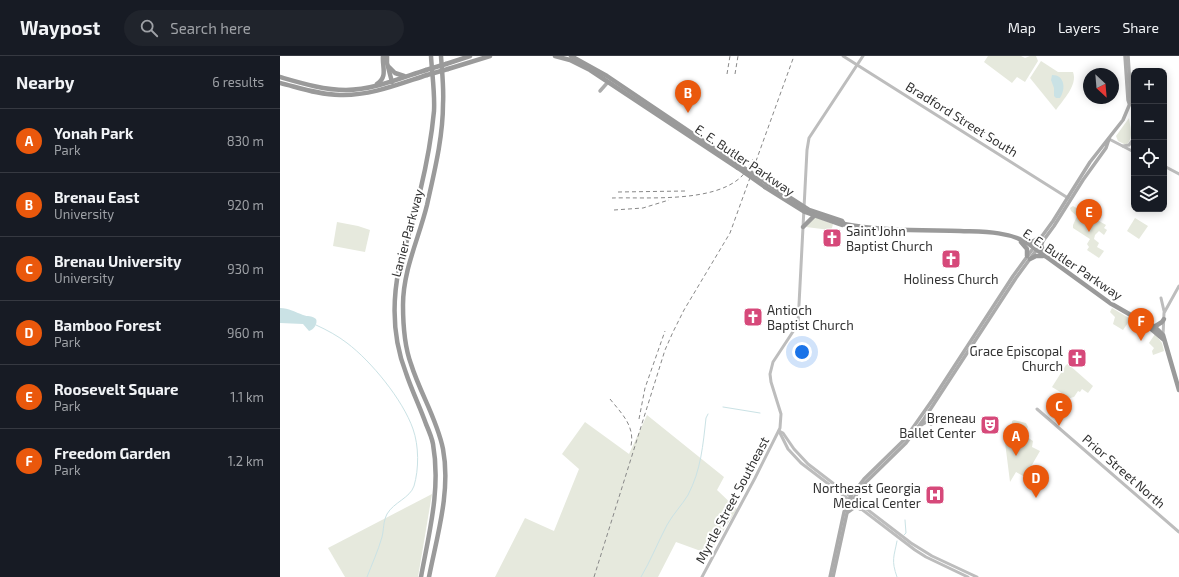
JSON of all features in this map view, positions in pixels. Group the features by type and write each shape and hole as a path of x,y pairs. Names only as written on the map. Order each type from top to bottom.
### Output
{"highway":[{"path":"383,56 391,84"},
{"path":"372,87 379,83 383,78 387,56"},
{"name":"Lanier Parkway","path":"421,577 435,503 436,459 433,442 401,357 396,334 394,307 399,268 424,177 430,141 434,97 430,56"},
{"name":"Lanier Parkway","path":"429,577 444,500 445,469 442,448 436,425 408,358 404,336 403,303 405,278 426,206 441,135 443,105 441,56"},
{"path":"280,83 318,93 342,96 365,93 427,73 446,64 470,56"},
{"path":"385,66 398,75 408,76 448,69 490,56"},
{"name":"E. E. Butler Parkway","path":"555,56 581,65 814,216 842,225 872,228 979,232 1007,235 1019,239 1026,242 1110,303 1154,328 1163,338"},
{"name":"E. E. Butler Parkway","path":"571,56 607,76 739,167"},
{"path":"280,77 309,85 332,89 353,90 391,84 408,76"},
{"name":"E. E. Butler Parkway","path":"805,210 842,221 844,224"},
{"path":"803,227 814,216"},
{"path":"1019,239 1027,249 1028,258 1045,256 1041,245 1041,239 1033,242 1026,242"},
{"path":"1154,328 1164,318"},
{"path":"1163,338 1179,390"}],"main road":[{"name":"Bradford Street South","path":"843,56 1069,198"},
{"path":"863,56 809,138 798,324 774,362 770,372 770,378 782,417 779,431 784,433 803,460 851,499 918,548 968,577"},
{"path":"1125,56 1129,103"},
{"path":"911,437 1069,198 1090,162 1106,141 1110,139 1123,120 1131,101 1128,56"},
{"path":"1129,65 1132,56"},
{"path":"600,91 608,82"},
{"path":"1110,139 1131,150"},
{"path":"1123,146 1129,145 1131,142"},
{"path":"1167,168 1179,174"},
{"path":"830,577 844,512 851,499 864,479 905,439 1028,258"},
{"path":"1164,312 1179,286"},
{"path":"1161,298 1164,312 1163,338"},
{"name":"Prior Street North","path":"1036,409 1179,532"},
{"path":"833,577 851,499 866,481 924,423 931,424"},
{"name":"Myrtle Street Southeast","path":"702,577 779,431"},
{"path":"851,499 860,509 926,557 954,570 966,571 977,577"},
{"path":"847,513 855,507 860,509"}],"shaded area":[{"path":"988,56 1021,56 1025,58 1036,56 1038,61 1025,82 1017,77 1012,83 984,62"},
{"path":"1041,61 1058,72 1073,72 1074,77 1072,87 1056,110 1030,78"},
{"path":"1129,118 1131,136 1128,143 1126,145 1118,141 1116,136"},
{"path":"1073,206 1106,225 1104,228 1107,230 1104,235 1099,231 1095,235 1094,239 1099,243 1097,247 1104,251 1099,258 1087,250 1089,247 1087,244 1090,239 1073,228 1077,216 1071,211 1070,208"},
{"path":"815,217 833,224 832,228 830,230 806,227"},
{"path":"1135,218 1148,226 1139,239 1127,231"},
{"path":"337,222 370,230 365,252 333,246"},
{"path":"1112,308 1130,320 1123,330 1113,324 1115,317 1110,312"},
{"path":"1155,334 1162,343 1164,351 1153,355 1152,351 1154,348 1149,343"},
{"path":"1068,364 1093,386 1088,393 1082,389 1080,392 1078,391 1074,397 1070,398 1052,387"},
{"path":"647,415 724,477 717,490 737,509 709,554 676,542 658,577 495,577 525,518 554,531 579,469 562,454 585,422 629,454"},
{"path":"1014,420 1026,423 1028,427 1024,435 1033,441 1032,447 1040,451 1025,477 1016,472 1010,482 1004,434"},
{"path":"432,494 418,577 345,577 328,548"}],"water":[{"path":"1052,75 1060,77 1062,80 1064,87 1060,98 1056,98 1054,96 1054,88 1051,80"},
{"path":"280,308 289,309 316,319 315,326 309,331 303,324 280,323"}],"waterway":[{"path":"316,325 347,343 376,370 402,406 415,436 418,458 414,486 409,494 394,506 387,514 383,534 367,577"},
{"path":"723,407 760,413"},
{"path":"641,577 667,525 686,499 692,486 699,467 706,418 708,414"},
{"path":"904,535 906,533 905,520"},
{"path":"897,541 894,562 897,577"}],"railway":[{"path":"727,74 730,56"},
{"path":"735,74 738,56"},
{"path":"594,577 665,350 684,310 730,233 794,56"},
{"path":"612,198 680,197 714,191 729,185 741,177 753,159"},
{"path":"618,192 686,191"},
{"path":"614,210 643,208 669,200"},
{"path":"639,419 645,388 665,331"},
{"path":"610,399 623,415 629,426 632,439 631,446"}],"place":[{"name":"Brenau East","path":"688,113"},
{"name":"Roosevelt Square","path":"1089,232"},
{"name":"Saint John Baptist Church","path":"832,238"},
{"name":"Holiness Church","path":"951,259"},
{"name":"Antioch Baptist Church","path":"753,317"},
{"name":"Freedom Garden","path":"1141,341"},
{"name":"Grace Episcopal Church","path":"1077,358"},
{"name":"Breneau Ballet Center","path":"990,425"},
{"name":"Brenau University","path":"1059,426"},
{"name":"Yonah Park","path":"1016,456"},
{"name":"Northeast Georgia Medical Center","path":"935,495"},
{"name":"Bamboo Forest","path":"1036,498"}]}
